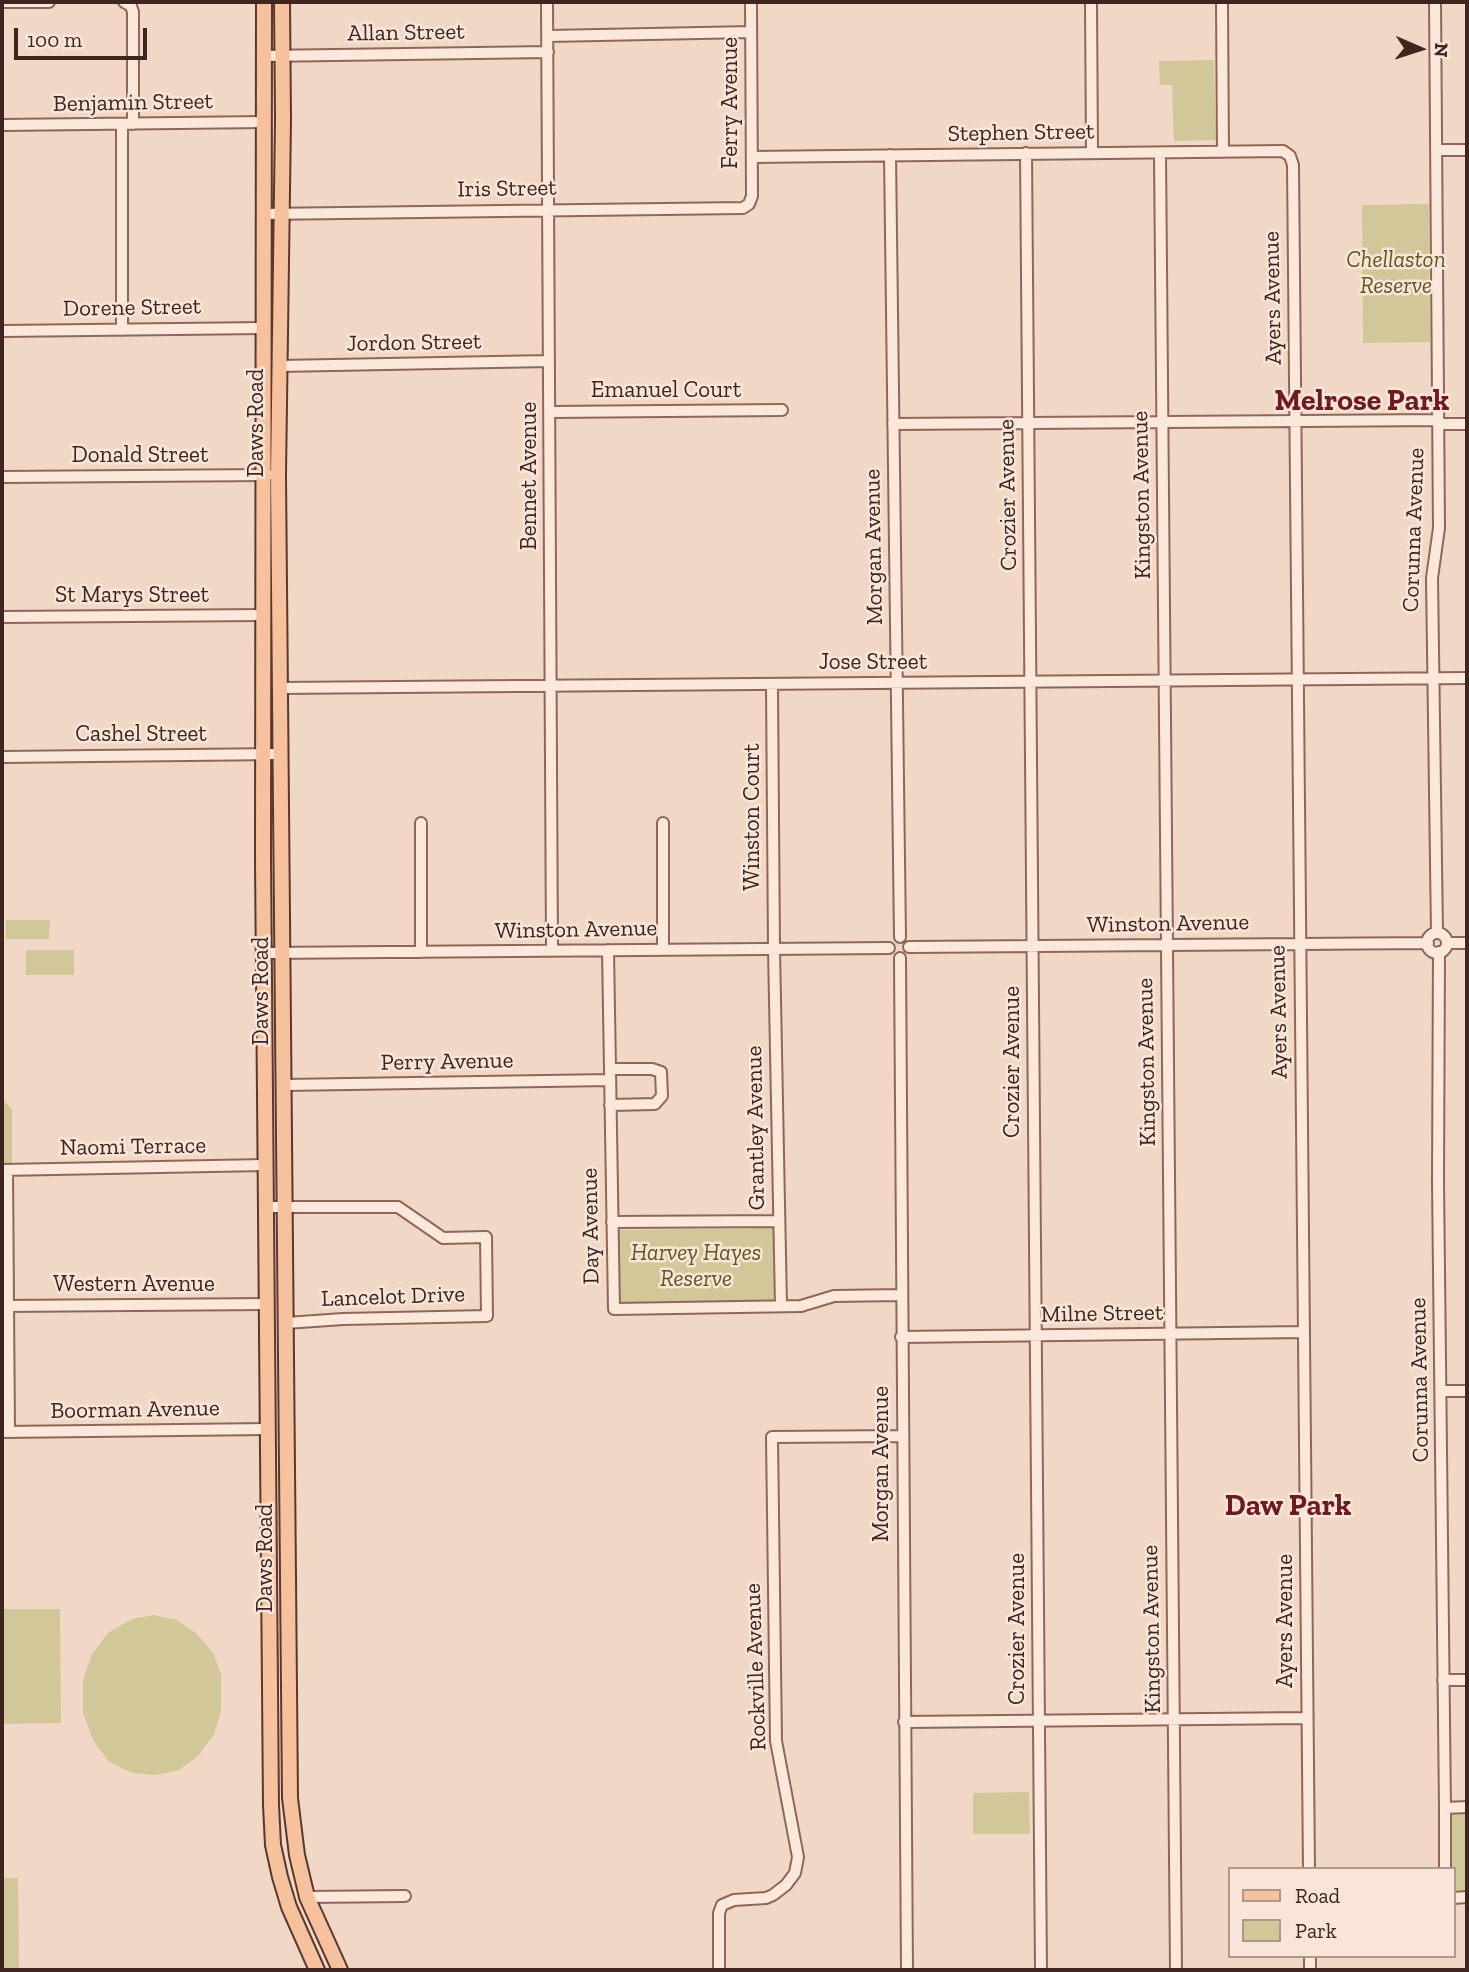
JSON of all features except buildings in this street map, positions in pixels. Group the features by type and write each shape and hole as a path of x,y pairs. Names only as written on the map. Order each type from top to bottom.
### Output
{"main road":[{"name":"Daws Road","path":"264,2 263,328 279,688 290,1798 300,1874 307,1897 340,1970"},
{"name":"Daws Road","path":"282,2 279,366 263,615 271,1759 273,1845 289,1907 317,1970"},
{"path":"287,1399 277,1420 268,1429 287,1452"},
{"path":"270,1602 288,1591"},
{"path":"270,1602 288,1610"},
{"path":"271,1669 289,1690 278,1695 278,1725 271,1759"},
{"path":"289,1907 296,1902 300,1874"}],"street":[{"path":"2,2 49,2"},
{"path":"122,330 127,124 133,12 131,6 124,2"},
{"name":"Bennet Avenue","path":"547,2 552,951"},
{"name":"Ferry Avenue","path":"749,204 752,196 751,2"},
{"path":"1091,2 1092,153"},
{"path":"1222,2 1223,152"},
{"name":"Corunna Avenue","path":"1435,2 1439,528 1432,578 1437,933"},
{"path":"548,36 751,33"},
{"name":"Allan Street","path":"264,56 548,52"},
{"name":"Benjamin Street","path":"2,125 264,122"},
{"path":"1436,150 1467,150"},
{"name":"Stephen Street","path":"752,157 1283,151 1290,156"},
{"name":"Crozier Avenue","path":"1026,153 1041,1970"},
{"name":"Kingston Avenue","path":"1160,153 1176,1970"},
{"name":"Morgan Avenue","path":"890,155 900,937"},
{"name":"Ayers Avenue","path":"1290,156 1293,165 1296,421 1309,1867"},
{"name":"Iris Street","path":"264,214 738,208 749,204"},
{"name":"Dorene Street","path":"2,331 263,328"},
{"name":"Jordon Street","path":"279,366 549,361"},
{"name":"Emanuel Court","path":"550,412 782,410"},
{"path":"893,424 1296,421 1467,424"},
{"name":"Donald Street","path":"2,477 271,475"},
{"name":"St Marys Street","path":"2,617 263,615"},
{"name":"Jose Street","path":"279,688 1467,678"},
{"name":"Winston Court","path":"772,684 774,949"},
{"name":"Cashel Street","path":"2,756 280,754"},
{"path":"421,822 421,952"},
{"path":"663,823 663,950"},
{"path":"1437,933 1444,936 1447,943 1445,949 1439,952 1432,951 1427,943 1431,936 1437,933"},
{"path":"900,937 909,947 906,955 900,958 893,956 889,948 891,941 900,937"},
{"name":"Winston Avenue","path":"909,947 1427,943"},
{"path":"1447,943 1467,943"},
{"name":"Winston Avenue","path":"264,953 889,948"},
{"name":"Grantley Avenue","path":"774,949 781,1306"},
{"name":"Day Avenue","path":"608,950 614,1309 801,1306 834,1297 901,1295"},
{"name":"Corunna Avenue","path":"1439,952 1438,1181 1445,1867"},
{"name":"Morgan Avenue","path":"900,958 907,1970"},
{"path":"610,1075 653,1069 661,1072 662,1096 655,1104 610,1105"},
{"name":"Perry Avenue","path":"284,1085 610,1075"},
{"name":"Naomi Terrace","path":"4,1170 265,1165"},
{"path":"4,1170 5,1432"},
{"name":"Lancelot Drive","path":"266,1207 398,1206 443,1238 486,1237 487,1315 286,1323"},
{"path":"612,1222 779,1221"},
{"name":"Western Avenue","path":"5,1306 267,1304"},
{"name":"Milne Street","path":"901,1337 1304,1332"},
{"path":"1441,1391 1467,1391"},
{"name":"Boorman Avenue","path":"5,1432 268,1429"},
{"name":"Rockville Avenue","path":"719,1970 719,1913 722,1905 734,1900 773,1895 786,1885 795,1873 798,1857 776,1741 772,1437 902,1436"},
{"path":"1443,1680 1467,1680"},
{"path":"904,1722 1307,1718"},
{"path":"1445,1808 1467,1807"},
{"path":"307,1897 405,1896"}],"green space":[{"path":"1214,60 1216,140 1174,141 1172,85 1160,85 1159,61"},
{"name":"Chellaston Reserve","path":"1429,204 1430,342 1363,343 1362,205"},
{"path":"6,920 50,920 49,939 6,939"},
{"path":"26,950 74,950 74,975 26,975"},
{"path":"2,1099 12,1109 12,1163 2,1163"},
{"name":"Harvey Hayes Reserve","path":"773,1228 774,1302 619,1304 618,1230"},
{"path":"2,1609 60,1609 61,1723 2,1724"},
{"path":"154,1615 177,1620 197,1634 213,1653 221,1674 221,1711 214,1734 198,1756 179,1770 156,1775 132,1773 108,1761 93,1740 83,1713 83,1680 92,1654 108,1633 132,1619"},
{"path":"1029,1792 1030,1834 973,1834 973,1793"},
{"path":"1467,1807 1467,1897 1455,1898 1455,1867 1445,1867 1445,1808"},
{"path":"2,1878 18,1878 19,1970 2,1970"}],"district":[{"name":"Melrose Park","path":"1362,401"},
{"name":"Daw Park","path":"1288,1506"}]}
